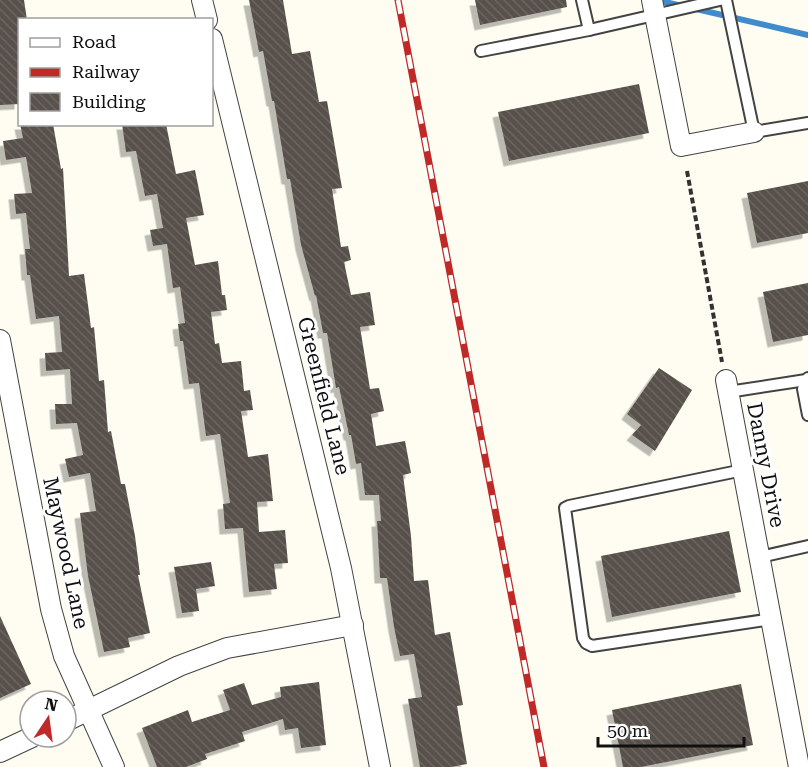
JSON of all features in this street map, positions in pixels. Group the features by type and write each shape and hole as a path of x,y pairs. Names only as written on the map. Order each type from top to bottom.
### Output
{"street":[{"path":"202,0 206,18"},
{"path":"654,7 681,146 754,132"},
{"name":"Greenfield Lane","path":"213,43 338,556 380,767"},
{"name":"Maywood Lane","path":"0,339 51,609 64,656 114,767"},
{"name":"Danny Drive","path":"727,386 799,767"},
{"path":"78,715 179,666 227,648 352,625"},
{"path":"0,752 18,744"}],"lane":[{"path":"582,0 589,30"},
{"path":"481,51 589,30 654,7 720,0"},
{"path":"726,0 754,132 808,123"},
{"path":"727,386 807,379 803,389 808,415"},
{"path":"743,470 565,508 583,638 592,646 772,619"},
{"path":"760,557 808,546"}],"path":[{"name":"Danny Drive","path":"687,171 727,386"}],"building":[{"path":"0,0 24,0 27,18 18,18 18,104 0,105"},
{"path":"249,0 283,0 292,54 310,51 319,102 327,101 342,188 332,189 341,247 348,246 351,260 344,262 351,295 370,292 375,325 360,327 370,389 379,388 384,411 371,414 376,446 405,441 411,473 403,475 414,581 428,580 435,635 450,632 463,705 457,706 467,764 451,767 420,767 408,699 422,697 414,654 400,656 387,578 380,578 377,521 381,521 379,495 365,495 361,463 356,464 339,387 336,388 327,333 323,333 316,295 301,245 274,101 272,101 263,51 259,52"},
{"path":"475,0 566,0 567,7 480,25"},
{"path":"639,84 649,133 509,161 498,112"},
{"path":"20,126 53,126 61,169 63,168 69,276 84,274 91,328 94,327 99,381 104,380 108,432 111,431 121,484 125,484 135,536 140,575 138,575 150,633 128,638 130,647 104,652 88,576 80,513 96,511 90,473 69,477 65,459 83,455 77,423 56,424 55,404 72,404 70,369 46,371 45,353 62,352 59,316 36,319 30,275 27,275 25,249 30,249 26,213 16,214 14,194 32,193 26,157 6,160 3,141 23,138"},
{"path":"122,126 166,126 176,174 195,170 204,215 186,218 195,265 218,261 222,295 225,295 227,310 211,312 215,344 219,343 222,363 241,361 244,391 250,390 253,410 241,411 248,457 268,454 273,501 257,502 259,532 285,530 288,563 274,564 277,589 249,592 243,528 225,529 223,504 230,503 220,434 206,436 199,383 189,384 183,341 180,341 178,324 185,323 180,287 173,288 167,244 153,246 150,230 163,228 157,194 145,196 136,151 126,152"},
{"path":"808,181 808,233 757,243 747,193"},
{"path":"808,283 808,335 773,342 763,292"},
{"path":"659,368 692,390 655,451 632,435 641,425 627,414"},
{"path":"729,531 741,592 612,617 601,556"},
{"path":"211,562 215,586 196,589 199,611 182,613 174,567"},
{"path":"0,616 31,684 0,698"},
{"path":"319,682 326,745 301,748 298,728 285,730 283,719 242,732 245,741 205,754 207,759 186,767 157,767 142,728 188,710 192,722 230,710 223,690 244,683 252,705 281,697 280,687"},
{"path":"741,684 753,745 641,767 623,767 612,710"}],"waterway":[{"path":"657,0 682,6"},
{"path":"692,8 808,35"}],"railway":[{"path":"398,0 544,767"}]}
